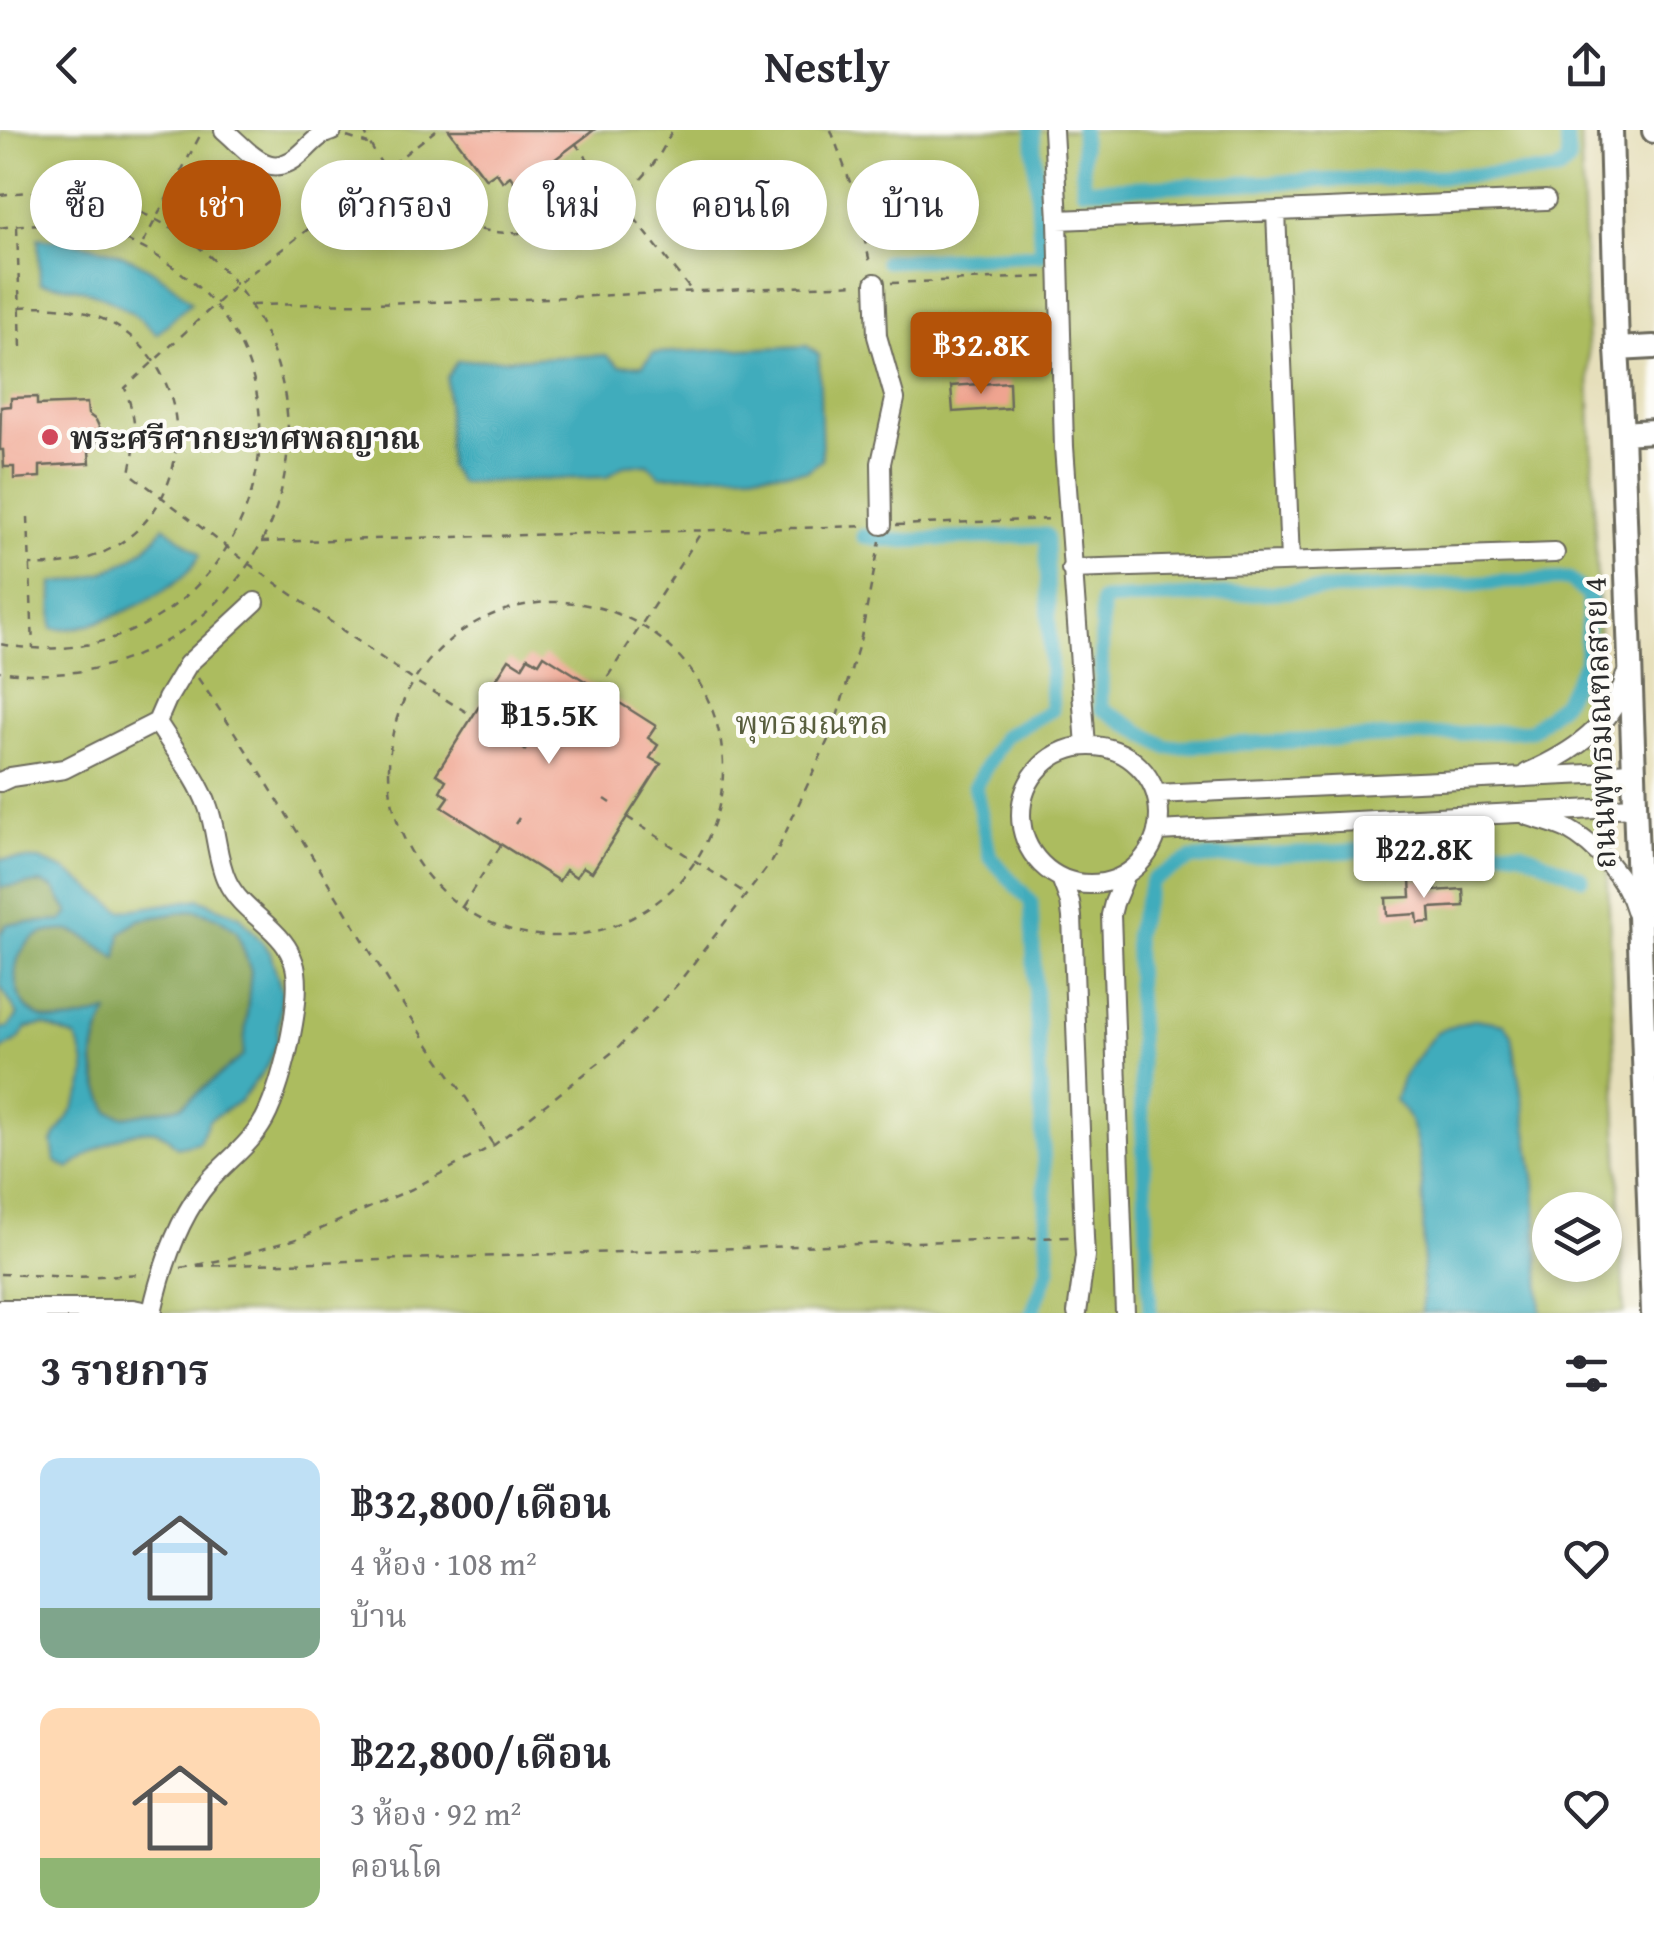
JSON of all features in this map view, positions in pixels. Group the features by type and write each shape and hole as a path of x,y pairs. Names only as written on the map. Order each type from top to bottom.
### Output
{"main road":[{"name":"ถนนพุทธมณฑลสาย 4","path":"1609,130 1629,640 1643,772 1645,835 1640,950 1653,1313"},
{"path":"1617,349 1654,347"},
{"path":"1622,433 1654,431"}],"street":[{"path":"224,130 260,160 280,166 292,163 317,138 332,131"},
{"path":"1054,130 1064,447 1086,746"},
{"path":"1058,220 1546,200"},
{"path":"1276,211 1290,560"},
{"path":"875,284 877,336 896,399 881,463 882,525"},
{"path":"1071,568 1555,554"},
{"path":"0,782 11,776 64,768 156,722 188,664 255,602"},
{"path":"1517,777 1566,754 1588,738 1609,714 1621,697 1629,640"},
{"path":"0,1309 133,1309 152,1313 160,1273 192,1204 254,1135 275,1097 296,1002 294,963 284,943 238,900 228,884 207,805 156,722"},
{"path":"1086,746 1102,747 1129,758 1141,768 1156,794 1159,813 1157,832 1140,862 1126,874 1094,884 1061,878 1044,867 1030,852 1020,812 1024,792 1034,774 1066,750 1086,746"},
{"path":"1156,794 1643,772"},
{"path":"1157,832 1644,806"},
{"path":"1514,812 1562,826 1583,838 1601,856 1632,900 1640,950"},
{"path":"1125,1313 1111,914 1126,874"},
{"path":"1061,878 1072,916 1084,1237 1077,1313"}],"path":[{"path":"142,244 203,130"},
{"path":"364,130 380,160"},
{"path":"398,160 436,130"},
{"path":"636,183 664,150 672,130"},
{"path":"830,130 854,192 875,284"},
{"path":"332,131 370,145"},
{"path":"575,144 588,160"},
{"path":"0,195 46,191 90,195 156,218 198,246 236,284 262,326 280,373 287,422 279,496 261,542 233,585 205,614 150,651 100,669 46,675 0,671"},
{"path":"636,221 692,291"},
{"path":"0,228 30,224"},
{"path":"17,225 22,348"},
{"path":"301,234 236,284 125,388 136,429 130,472 248,564 413,680 473,716"},
{"path":"0,644 33,648 82,646 144,625 185,598 208,574 228,548 242,520 253,488 259,424 246,360 214,305 178,269 142,247"},
{"path":"250,305 480,301 1059,276"},
{"path":"20,307 73,308 104,318 131,336 154,360 168,388 178,436 173,468 162,497 136,531 101,554 60,565 30,565"},
{"path":"28,517 33,648"},
{"path":"261,542 1069,519"},
{"path":"0,1274 77,1278 160,1273 300,1238 412,1189 494,1145 619,1046 676,986 773,860 834,727 861,638 882,525"},
{"path":"599,690 703,530"},
{"path":"541,602 593,605 641,624 677,652 695,676 720,731 725,776 716,821 697,862 668,895 643,912 588,934 544,936 500,928 461,908 423,873 398,828 390,795 387,778 392,727 413,680 447,641 491,614 541,602"},
{"path":"188,664 241,740 368,949 494,1145"},
{"path":"605,799 611,803"},
{"path":"627,817 746,894"},
{"path":"515,824 519,818"},
{"path":"461,908 502,845"},
{"path":"191,1266 1084,1237"}],"green space":[{"name":"พุทธมณฑล","path":"0,130 1580,130 1619,1192 1532,1192 1532,1282 1622,1282 1622,1259 1624,1313 0,1313"},
{"path":"42,883 54,888 69,913 62,921 7,924 0,934 0,887"},
{"path":"195,910 217,917 237,931 251,971 243,1056 182,1106 125,1117 109,1112 95,1063 97,1041 107,1013 61,1021 37,1016 18,991 18,960 25,946 37,936 54,931 75,933 116,958 121,933 139,920"}],"water":[{"path":"39,250 107,250 157,273 191,302 157,334 103,297 40,283"},
{"path":"807,346 819,355 822,460 807,471 660,476 648,464 624,465 607,477 460,483 448,466 447,377 457,361 606,355 620,366 643,365 653,353"},
{"path":"164,526 199,553 185,575 122,613 84,626 52,628 53,583 85,578 116,567 143,550"},
{"path":"0,859 40,860 67,871 122,911 199,899 240,916 270,952 282,992 277,1042 268,1065 240,1101 209,1120 199,1142 177,1147 158,1132 136,1132 99,1148 69,1169 55,1161 52,1142 76,1104 85,1080 83,1054 76,1038 44,1025 27,1028 18,1040 0,1051 0,1029 9,1027 18,1015 0,986 0,934 7,924 62,921 69,913 54,888 42,883 0,887","holes":["195,910 217,917 237,931 251,971 243,1056 182,1106 125,1117 109,1112 94,1062 97,1040 108,1012 67,1021 37,1016 25,1006 15,976 25,946 37,936 68,931 89,939 117,958 121,933 139,920"]},
{"path":"1475,1019 1505,1024 1512,1035 1535,1183 1532,1282 1540,1282 1541,1313 1422,1313 1420,1161 1409,1119 1395,1100 1402,1078 1436,1032"}],"building":[{"path":"449,130 594,130 554,160 508,160 508,178 503,182 496,172 488,178 488,160 472,160"},
{"path":"1009,382 1010,408 953,412 951,386"},
{"name":"พระศรีศากยะทศพลญาณ","path":"37,397 37,405 87,403 88,414 102,433 96,447 89,451 90,463 40,466 40,477 14,479 14,467 4,467 0,450 1,407 11,406 11,398"},
{"path":"544,655 656,726 648,738 658,745 650,758 661,764 592,872 583,867 576,877 566,870 559,881 442,807 449,797 440,791 446,780 436,774 509,659 522,667 528,657 539,663"},
{"path":"1433,879 1433,891 1463,889 1464,906 1430,908 1431,922 1418,923 1417,914 1387,916 1386,898 1411,897 1410,880"}],"waterway":[{"path":"886,261 1041,254 1033,130"},
{"path":"1082,130 1083,189 1556,172 1569,162 1566,130"},
{"path":"863,536 897,541 1046,535 1052,710 1004,736 975,786 990,857 1031,902 1049,1269 1032,1313"},
{"path":"1568,579 1589,596 1585,662 1563,702 1531,730 1166,747 1101,708 1102,600 1568,579"},
{"path":"1150,1313 1135,934 1152,880 1191,859 1470,845 1521,851 1582,878"}],"place":[{"name":"พระศรีศากยะทศพลญาณ","path":"50,437"}]}
